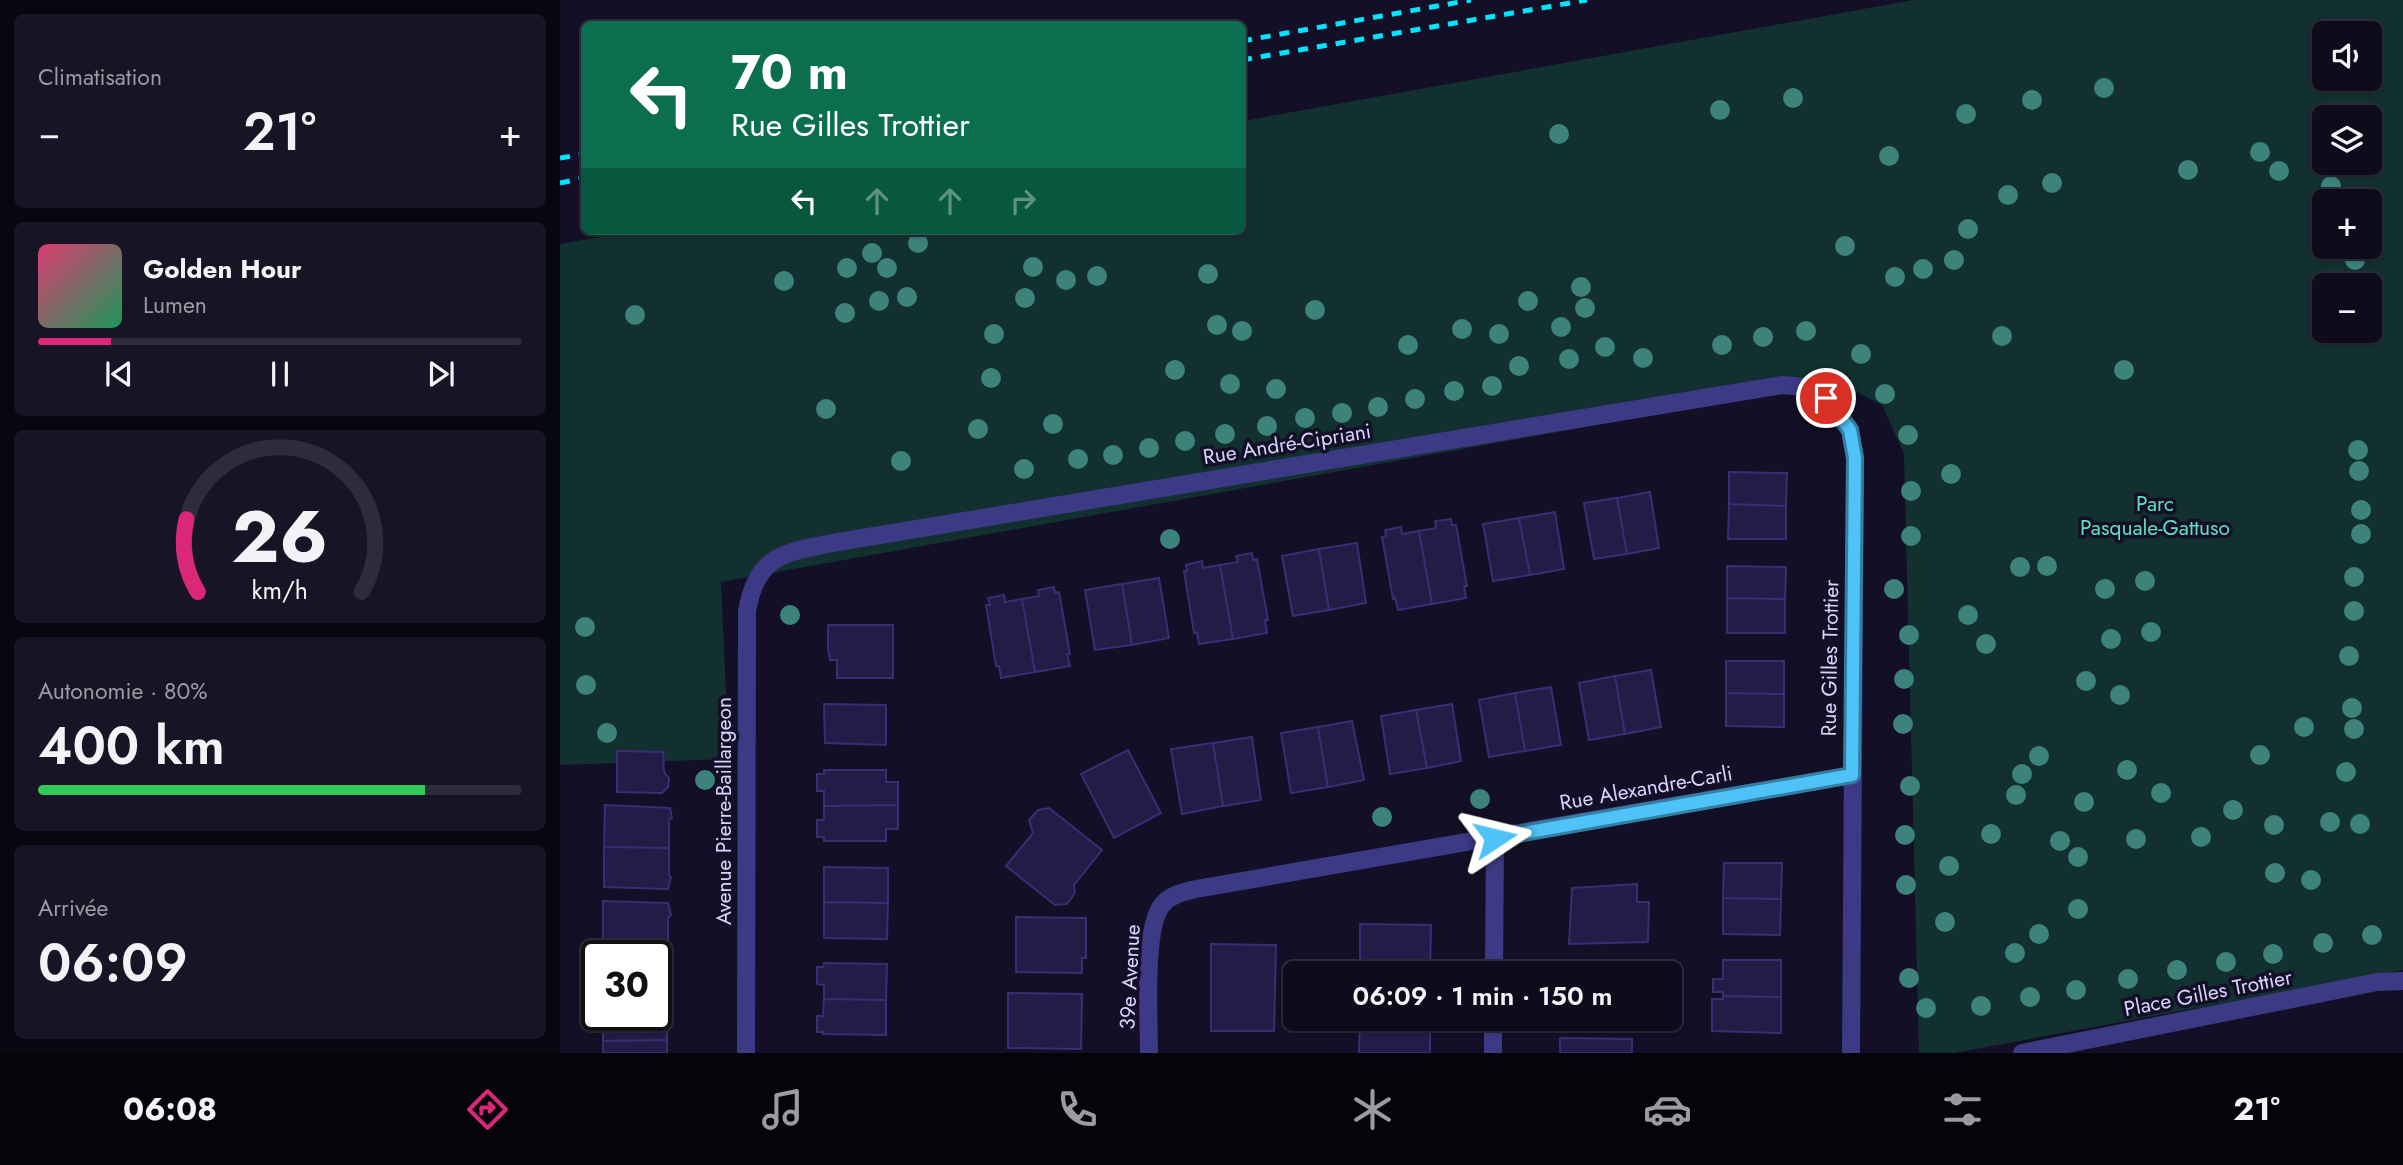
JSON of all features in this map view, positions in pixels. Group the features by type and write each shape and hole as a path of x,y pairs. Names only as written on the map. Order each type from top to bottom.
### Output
{"street":[{"name":"Rue André-Cipriani","path":"761,573 774,558 832,542 1782,385 1805,387 1826,398"},
{"name":"Rue Gilles Trottier","path":"1826,398 1850,430 1855,458 1851,1053"},
{"name":"Avenue Pierre-Baillargeon","path":"747,1053 747,611 751,589 761,573"},
{"name":"Rue Alexandre-Carli","path":"1161,906 1176,894 1196,888 1852,775"},
{"path":"1494,961 1495,838"},
{"name":"39e Avenue","path":"1149,1053 1150,942 1153,923 1161,906"},
{"name":"Place Gilles Trottier","path":"2022,1053 2377,982 2403,981"},
{"path":"1493,1031 1493,1053"}],"green space":[{"name":"Parc Pasquale-Gattuso","path":"1913,0 2403,0 2403,970 1954,1053 1919,1053 1904,454 1882,405 1837,382 721,582 729,759 560,765 560,244 611,235 1246,235 1246,120"}],"building":[{"path":"1729,472 1787,473 1786,506 1729,504"},
{"path":"1650,492 1659,548 1627,554 1617,498"},
{"path":"1617,498 1627,554 1594,559 1584,503"},
{"path":"1729,504 1786,506 1786,539 1728,539"},
{"path":"1555,512 1564,569 1530,575 1519,518"},
{"path":"1519,518 1530,575 1493,581 1483,524"},
{"path":"1451,519 1452,525 1456,525 1467,586 1464,586 1466,598 1432,604 1419,531 1436,528 1435,521"},
{"path":"1401,527 1402,534 1419,531 1432,604 1398,610 1395,598 1393,599 1382,537 1386,536 1385,530"},
{"path":"1357,543 1366,603 1329,610 1319,549"},
{"path":"1319,549 1329,610 1293,616 1282,556"},
{"path":"1252,553 1253,560 1257,559 1268,620 1265,620 1267,633 1233,639 1220,565 1238,562 1236,556"},
{"path":"1202,561 1203,568 1220,565 1233,639 1199,644 1197,632 1194,633 1184,571 1187,571 1186,565"},
{"path":"1727,566 1786,567 1785,599 1727,598"},
{"path":"1159,578 1169,638 1132,645 1122,584"},
{"path":"1122,584 1132,645 1095,650 1085,590"},
{"path":"1054,587 1055,593 1059,592 1070,666 1035,672 1022,599 1039,596 1038,590"},
{"path":"1004,595 1005,602 1022,599 1035,672 1001,678 999,666 996,666 986,605 990,605 988,598"},
{"path":"1727,598 1785,599 1785,633 1727,633"},
{"path":"828,625 893,625 893,678 837,678 837,660 830,660 828,649"},
{"path":"1726,661 1784,661 1784,694 1726,693"},
{"path":"1651,670 1661,727 1625,734 1615,676"},
{"path":"1615,676 1625,734 1589,740 1579,683"},
{"path":"1551,687 1561,745 1525,751 1515,693"},
{"path":"1515,693 1525,751 1489,757 1479,700"},
{"path":"1726,693 1784,694 1784,727 1726,726"},
{"path":"824,704 886,705 886,745 825,743"},
{"path":"1452,704 1461,761 1427,768 1416,710"},
{"path":"1416,710 1427,768 1390,774 1381,716"},
{"path":"1352,721 1364,780 1328,787 1318,727"},
{"path":"1318,727 1328,787 1291,793 1281,733"},
{"path":"1252,737 1261,800 1223,806 1213,743"},
{"path":"1213,743 1223,806 1182,814 1171,749"},
{"path":"1128,750 1161,813 1114,838 1081,774"},
{"path":"617,751 663,752 664,772 669,778 668,787 662,793 617,792"},
{"path":"824,770 886,770 886,782 898,782 898,805 824,806 824,791 817,791 817,774 824,774"},
{"path":"605,805 670,808 672,818 669,820 669,848 604,847"},
{"path":"898,805 898,829 886,829 886,841 824,841 824,837 817,837 817,820 824,820 824,806"},
{"path":"1049,808 1102,850 1074,885 1075,893 1067,904 1055,905 1006,866 1033,833 1029,820 1038,810"},
{"path":"604,847 669,848 671,877 668,889 604,887"},
{"path":"1724,863 1782,863 1781,899 1723,898"},
{"path":"824,867 888,868 888,903 824,902"},
{"path":"1637,884 1637,902 1649,902 1648,942 1569,944 1572,888"},
{"path":"1723,898 1781,899 1780,935 1723,934"},
{"path":"603,901 668,903 671,915 668,918 668,940 603,940"},
{"path":"824,902 888,903 887,939 824,938"},
{"path":"1016,917 1086,918 1086,958 1082,958 1082,973 1016,972"},
{"path":"1360,924 1431,925 1430,961 1360,961"},
{"path":"1211,944 1276,945 1274,1031 1211,1031"},
{"path":"1723,960 1781,960 1781,997 1723,996 1723,992 1713,992 1713,979 1723,979"},
{"path":"824,963 887,964 886,1000 824,999 824,985 817,984 817,967 823,967"},
{"path":"1008,993 1082,994 1081,1049 1008,1048"},
{"path":"1723,996 1781,997 1781,1033 1712,1031 1712,999 1723,999"},
{"path":"824,999 886,1000 886,1035 817,1032 817,1016 823,1016"},
{"path":"603,1031 667,1031 667,1040 603,1041"},
{"path":"1360,1031 1430,1031 1430,1053 1359,1053"},
{"path":"1560,1038 1632,1039 1632,1053 1560,1053"},
{"path":"667,1040 667,1053 603,1053 603,1041"}],"railway":[{"path":"1246,40 1471,0"},
{"path":"1246,59 1587,0"},
{"path":"560,158 581,154"},
{"path":"560,183 581,179"}],"route":[{"path":"1495,838 1852,775 1855,458 1850,430 1826,398"}]}
